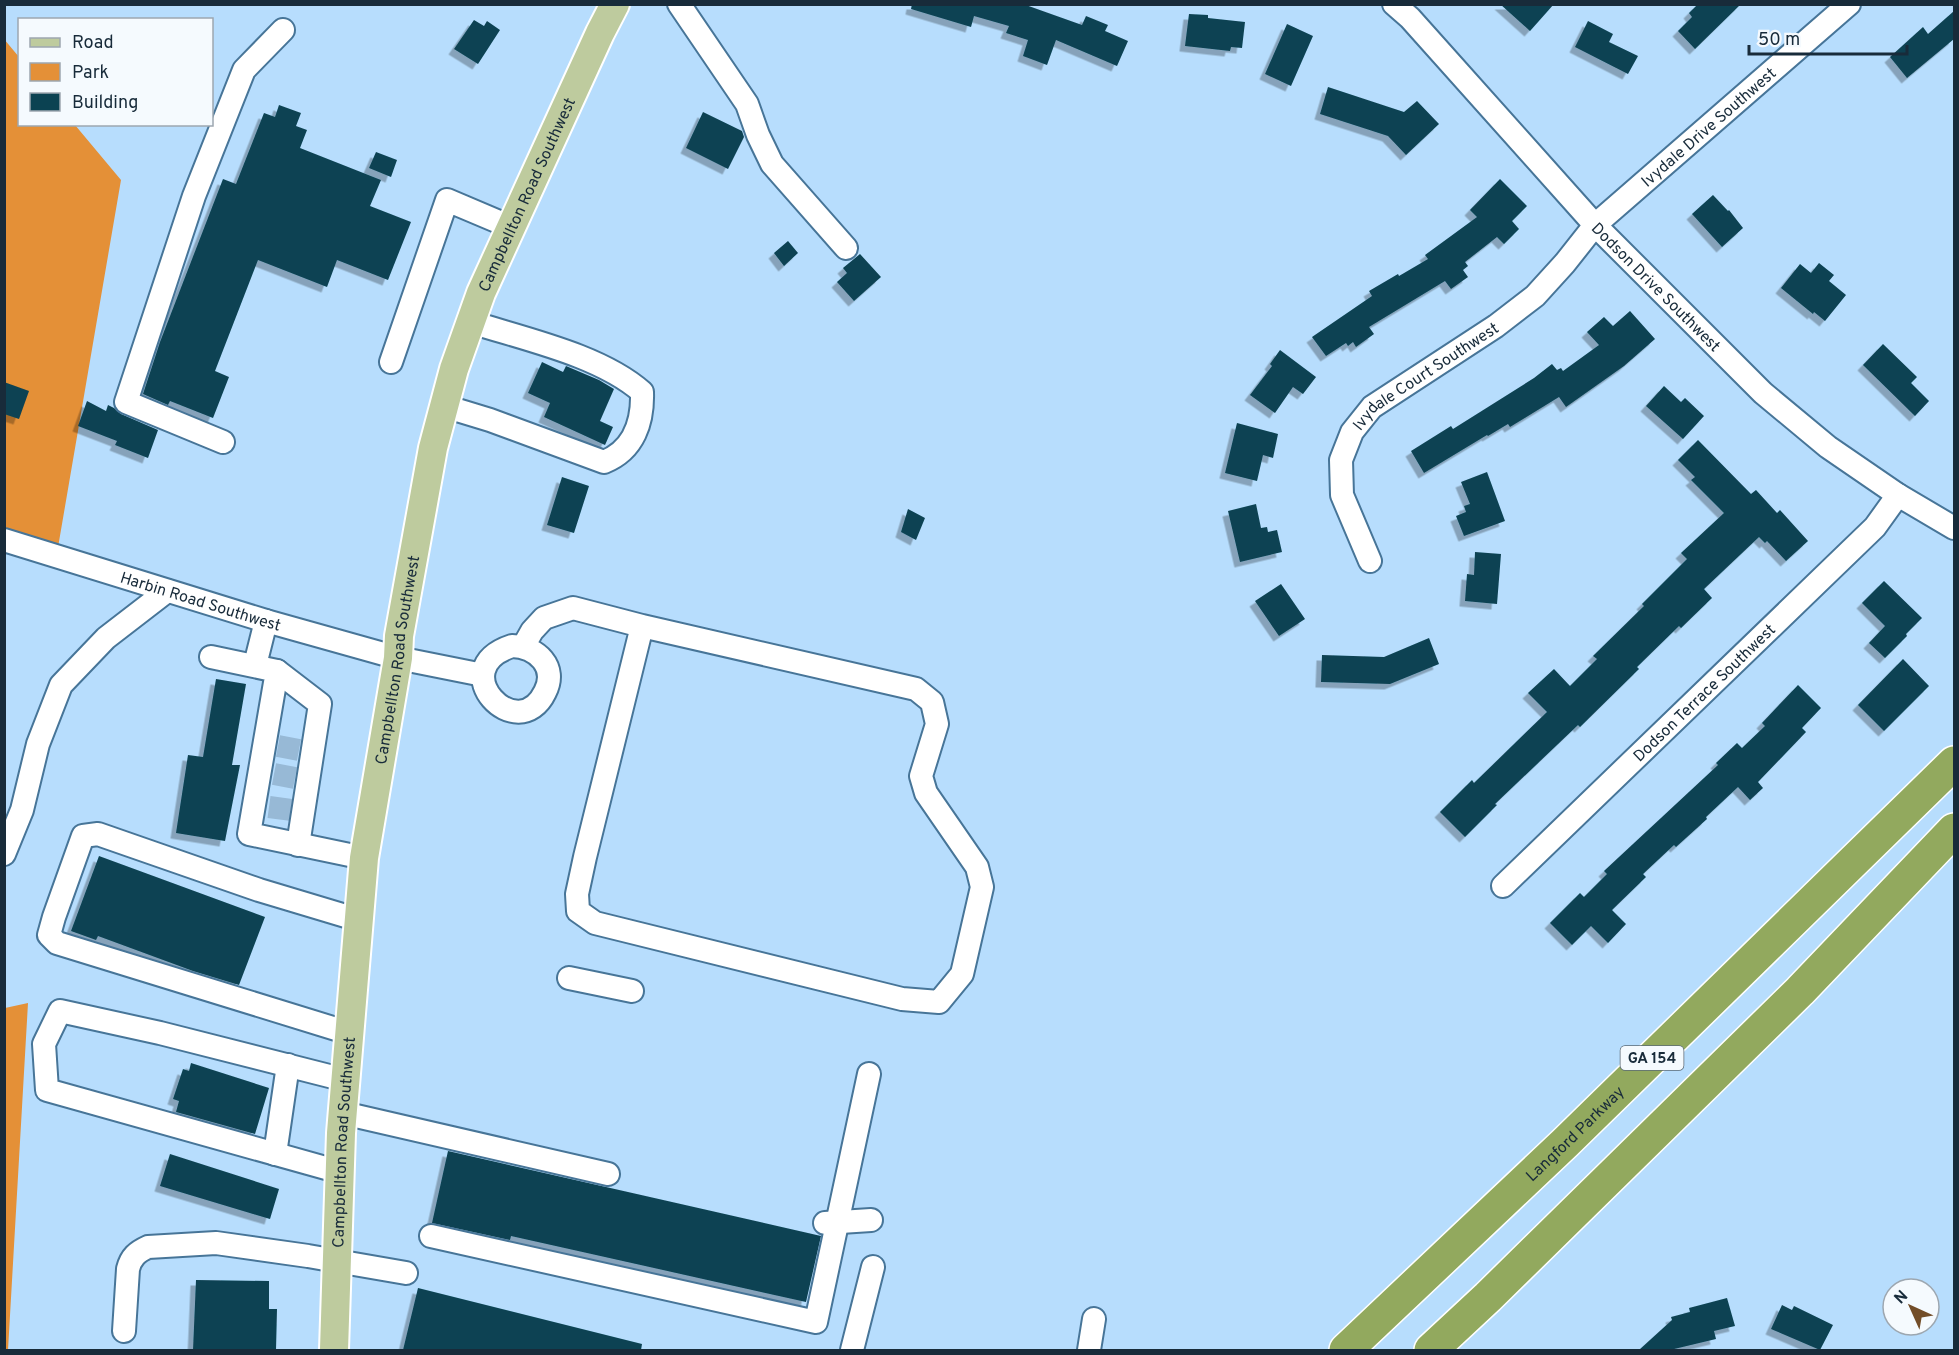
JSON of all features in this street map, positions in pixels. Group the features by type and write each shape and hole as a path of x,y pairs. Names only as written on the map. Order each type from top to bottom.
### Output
{"highway":[{"name":"Langford Parkway","path":"1346,1350 1565,1143 1954,763"},
{"path":"1431,1350 1800,991 1954,830"}],"main road":[{"name":"Campbellton Road Southwest","path":"334,1350 345,1080 364,858 398,658 399,636 433,448 454,369 481,293 615,4"}],"street":[{"path":"679,4 747,104 772,164 846,248"},
{"name":"Dodson Drive Southwest","path":"1394,4 1418,27 1595,225 1763,393 1828,447 1898,495 1954,528"},
{"name":"Ivydale Drive Southwest","path":"1595,225 1849,4"},
{"path":"223,442 126,402 194,196 244,70 283,30"},
{"path":"391,362 447,200 511,227"},
{"name":"Ivydale Court Southwest","path":"1370,561 1342,495 1341,460 1352,432 1372,407 1496,326 1535,296 1595,225"},
{"path":"444,406 490,420 604,462 622,451 636,433 642,411 642,392 628,380 613,371 539,343 471,322"},
{"name":"Dodson Terrace Southwest","path":"1503,886 1875,527 1898,495"},
{"name":"Harbin Road Southwest","path":"4,540 266,621 398,658 483,675"},
{"path":"4,854 22,810 38,744 61,685 106,638 167,591"},
{"path":"523,647 532,631 544,618 573,608 642,626 916,688 932,702 937,724 921,776 923,784 926,793 977,867 982,887 962,974 939,1002 902,999 595,923 578,911 577,894 585,857 642,626"},
{"path":"266,621 266,668 289,748 284,776 297,811 298,845"},
{"path":"512,646 523,647 541,657 549,677 548,688 536,705 526,710 505,709 489,696 483,675 493,656 512,646"},
{"path":"211,657 266,668 320,704 289,748 284,776 261,806 249,834 364,858"},
{"path":"349,1033 57,943 49,935 83,836 98,834 259,890 359,920"},
{"path":"569,978 632,991"},
{"path":"340,1172 46,1090 44,1044 60,1011 160,1033 345,1080"},
{"path":"275,1154 288,1065"},
{"path":"431,1236 816,1322 831,1222 869,1074"},
{"path":"343,1113 608,1173"},
{"path":"831,1222 871,1220"},
{"path":"124,1331 130,1261 138,1252 148,1247 216,1243 406,1273"},
{"path":"852,1350 873,1267"},
{"path":"1089,1350 1094,1319"}],"green space":[{"path":"4,39 18,56 18,126 76,126 121,180 56,559 5,543"},
{"path":"28,1003 8,1350 5,1350 5,1008"}],"building":[{"path":"912,4 1023,4 1082,25 1086,16 1108,25 1105,31 1128,41 1117,66 1056,40 1047,65 1023,56 1028,40 1006,33 1009,26 974,16 971,27 911,9"},
{"path":"1500,4 1554,4 1530,31"},
{"path":"1698,4 1741,4 1695,49 1678,31 1692,17 1689,13"},
{"path":"1954,11 1954,39 1907,78 1890,57 1923,27 1928,34"},
{"path":"1189,14 1245,22 1242,48 1231,47 1230,51 1185,46"},
{"path":"474,20 484,26 487,21 500,30 478,64 454,49"},
{"path":"1588,21 1613,34 1609,42 1638,56 1628,74 1575,47"},
{"path":"1287,24 1313,36 1291,86 1265,74"},
{"path":"1328,87 1404,112 1417,101 1439,124 1406,155 1388,136 1320,114"},
{"path":"279,105 301,113 296,126 307,130 300,148 381,180 370,206 411,222 388,280 337,260 327,287 258,260 215,371 229,377 213,418 170,401 168,405 143,394 160,342 223,179 236,184 264,113 275,117"},
{"path":"703,112 742,131 744,137 728,169 686,148"},
{"path":"376,152 397,160 391,177 369,168"},
{"path":"1500,179 1527,206 1512,221 1519,229 1504,244 1497,237 1465,262 1468,266 1463,270 1468,277 1451,289 1445,281 1369,327 1374,334 1356,347 1353,342 1348,346 1346,343 1326,356 1312,337 1372,296 1369,291 1428,259 1425,255 1477,217 1470,210"},
{"path":"1713,195 1743,228 1722,247 1692,214"},
{"path":"788,241 798,253 784,266 774,253"},
{"path":"860,254 881,277 854,301 837,282 847,273 843,268"},
{"path":"1819,263 1834,275 1829,281 1846,295 1825,321 1781,288 1800,264 1811,273"},
{"path":"1630,311 1655,339 1624,366 1566,407 1559,397 1510,427 1508,424 1487,435 1424,473 1411,451 1451,426 1453,429 1534,378 1552,364 1557,370 1561,368 1563,371 1599,345 1587,332 1604,317 1613,326"},
{"path":"1883,344 1917,377 1911,383 1929,401 1915,416 1863,365"},
{"path":"1280,350 1316,377 1303,394 1293,387 1275,413 1250,395 1272,366 1270,364"},
{"path":"542,362 563,372 566,366 614,389 600,421 613,427 605,445 544,417 550,403 528,393"},
{"path":"4,382 29,391 19,419 4,414"},
{"path":"1664,386 1681,402 1685,398 1704,416 1683,439 1646,406"},
{"path":"87,401 106,411 108,405 121,414 158,430 148,458 115,445 117,441 78,426"},
{"path":"1237,423 1278,434 1273,458 1263,455 1257,481 1225,473"},
{"path":"1698,440 1751,494 1756,490 1777,513 1780,510 1808,541 1786,561 1767,541 1765,543 1759,537 1704,589 1712,598 1637,667 1639,669 1580,727 1578,725 1495,804 1497,805 1465,837 1440,812 1472,780 1474,783 1547,712 1528,693 1554,669 1570,686 1597,659 1593,656 1644,606 1642,604 1687,559 1681,553 1724,513 1691,480 1695,477 1678,460"},
{"path":"1487,472 1505,521 1464,536 1456,516 1466,512 1464,506 1470,504 1461,482"},
{"path":"562,477 589,486 574,533 547,525"},
{"path":"1256,504 1261,528 1267,527 1268,532 1277,530 1282,552 1240,562 1228,511"},
{"path":"908,509 925,518 916,540 901,532"},
{"path":"1475,552 1501,554 1497,604 1465,601 1467,574 1474,575"},
{"path":"1884,581 1922,618 1885,658 1869,643 1885,626 1862,603"},
{"path":"1281,584 1305,619 1279,636 1255,601"},
{"path":"1429,638 1439,664 1390,684 1321,682 1322,655 1384,657"},
{"path":"1903,659 1929,686 1884,731 1858,705"},
{"path":"216,679 246,684 232,765 240,765 225,841 176,833 188,755 203,757"},
{"path":"1798,685 1821,708 1802,728 1806,732 1758,782 1763,788 1750,800 1738,787 1706,817 1707,819 1643,874 1646,877 1612,910 1626,924 1608,943 1591,926 1572,945 1550,923 1580,893 1584,897 1607,874 1604,871 1718,765 1716,763 1737,743 1742,748 1765,726 1762,723"},
{"path":"99,856 265,917 239,985 193,971 98,936 96,940 71,931"},
{"path":"191,1063 269,1088 255,1134 176,1112 179,1101 173,1099 183,1069 189,1071"},
{"path":"448,1151 821,1236 806,1302 511,1236 510,1240 432,1223"},
{"path":"170,1154 279,1189 270,1219 160,1186"},
{"path":"196,1280 269,1281 269,1309 277,1309 276,1350 193,1350"},
{"path":"418,1288 642,1344 641,1350 403,1350"},
{"path":"1727,1298 1735,1326 1714,1331 1716,1339 1670,1350 1639,1350 1672,1320 1671,1317 1690,1312 1689,1308"},
{"path":"1782,1305 1792,1310 1794,1306 1833,1325 1820,1350 1771,1329"}],"tunnel":[{"path":"278,746 299,750"},
{"path":"274,774 295,778"},
{"path":"269,807 291,810"}]}
